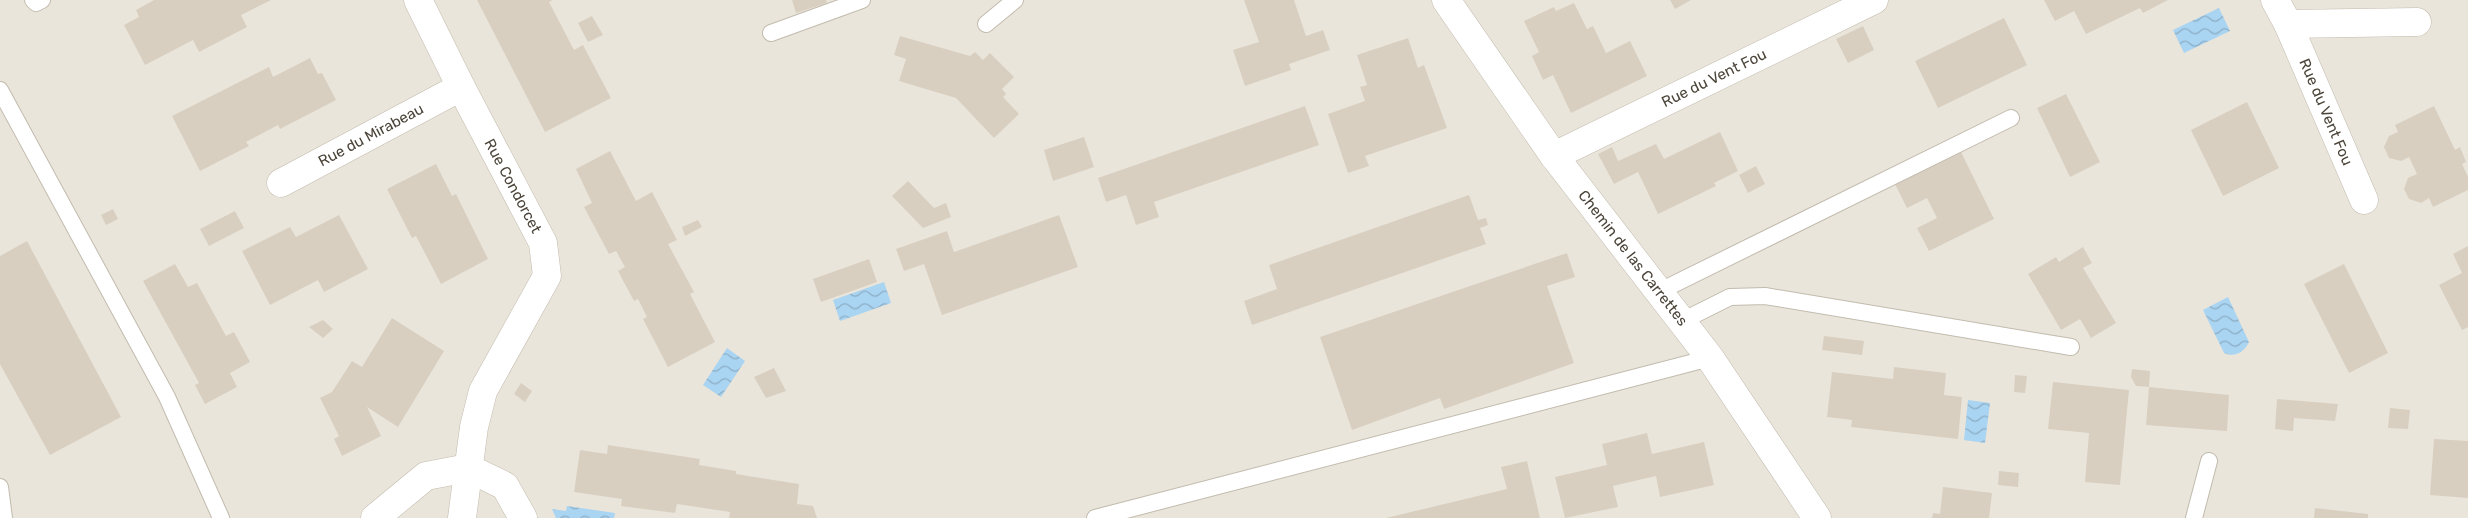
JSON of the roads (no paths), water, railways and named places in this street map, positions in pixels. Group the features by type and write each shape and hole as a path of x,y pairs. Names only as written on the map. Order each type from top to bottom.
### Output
{"street":[{"name":"Rue Condorcet","path":"418,0 461,87 543,243 547,276 483,391 474,427 462,518"},
{"name":"Chemin de las Carrettes","path":"1446,0 1554,156 1710,358 1817,518"},
{"name":"Rue du Vent Fou","path":"1554,156 1874,0"},
{"name":"Rue du Vent Fou","path":"2275,0 2288,24 2364,200"},
{"path":"2288,24 2417,22"},
{"name":"Rue du Mirabeau","path":"281,183 461,87"},
{"path":"375,518 426,476 468,468 505,486 523,518"}],"lane":[{"path":"33,0 36,3 42,0"},
{"path":"771,33 862,0"},
{"path":"986,24 1015,0"},
{"path":"0,90 167,397 221,518"},
{"path":"1658,292 2011,118"},
{"path":"1682,321 1730,297 1765,296 2071,347"},
{"path":"1095,518 1710,358"},
{"path":"2194,518 2209,461"},
{"path":"0,487 4,518"}],"water":[{"path":"2219,8 2230,31 2184,53 2173,30"},
{"path":"884,282 891,303 840,321 833,300"},
{"path":"2228,297 2249,342 2245,349 2232,355 2224,353 2203,310"},
{"path":"727,348 745,361 721,397 703,385"},
{"path":"1968,400 1990,403 1985,443 1964,440"},
{"path":"567,506 615,513 614,518 556,518 552,509 566,511"}]}
